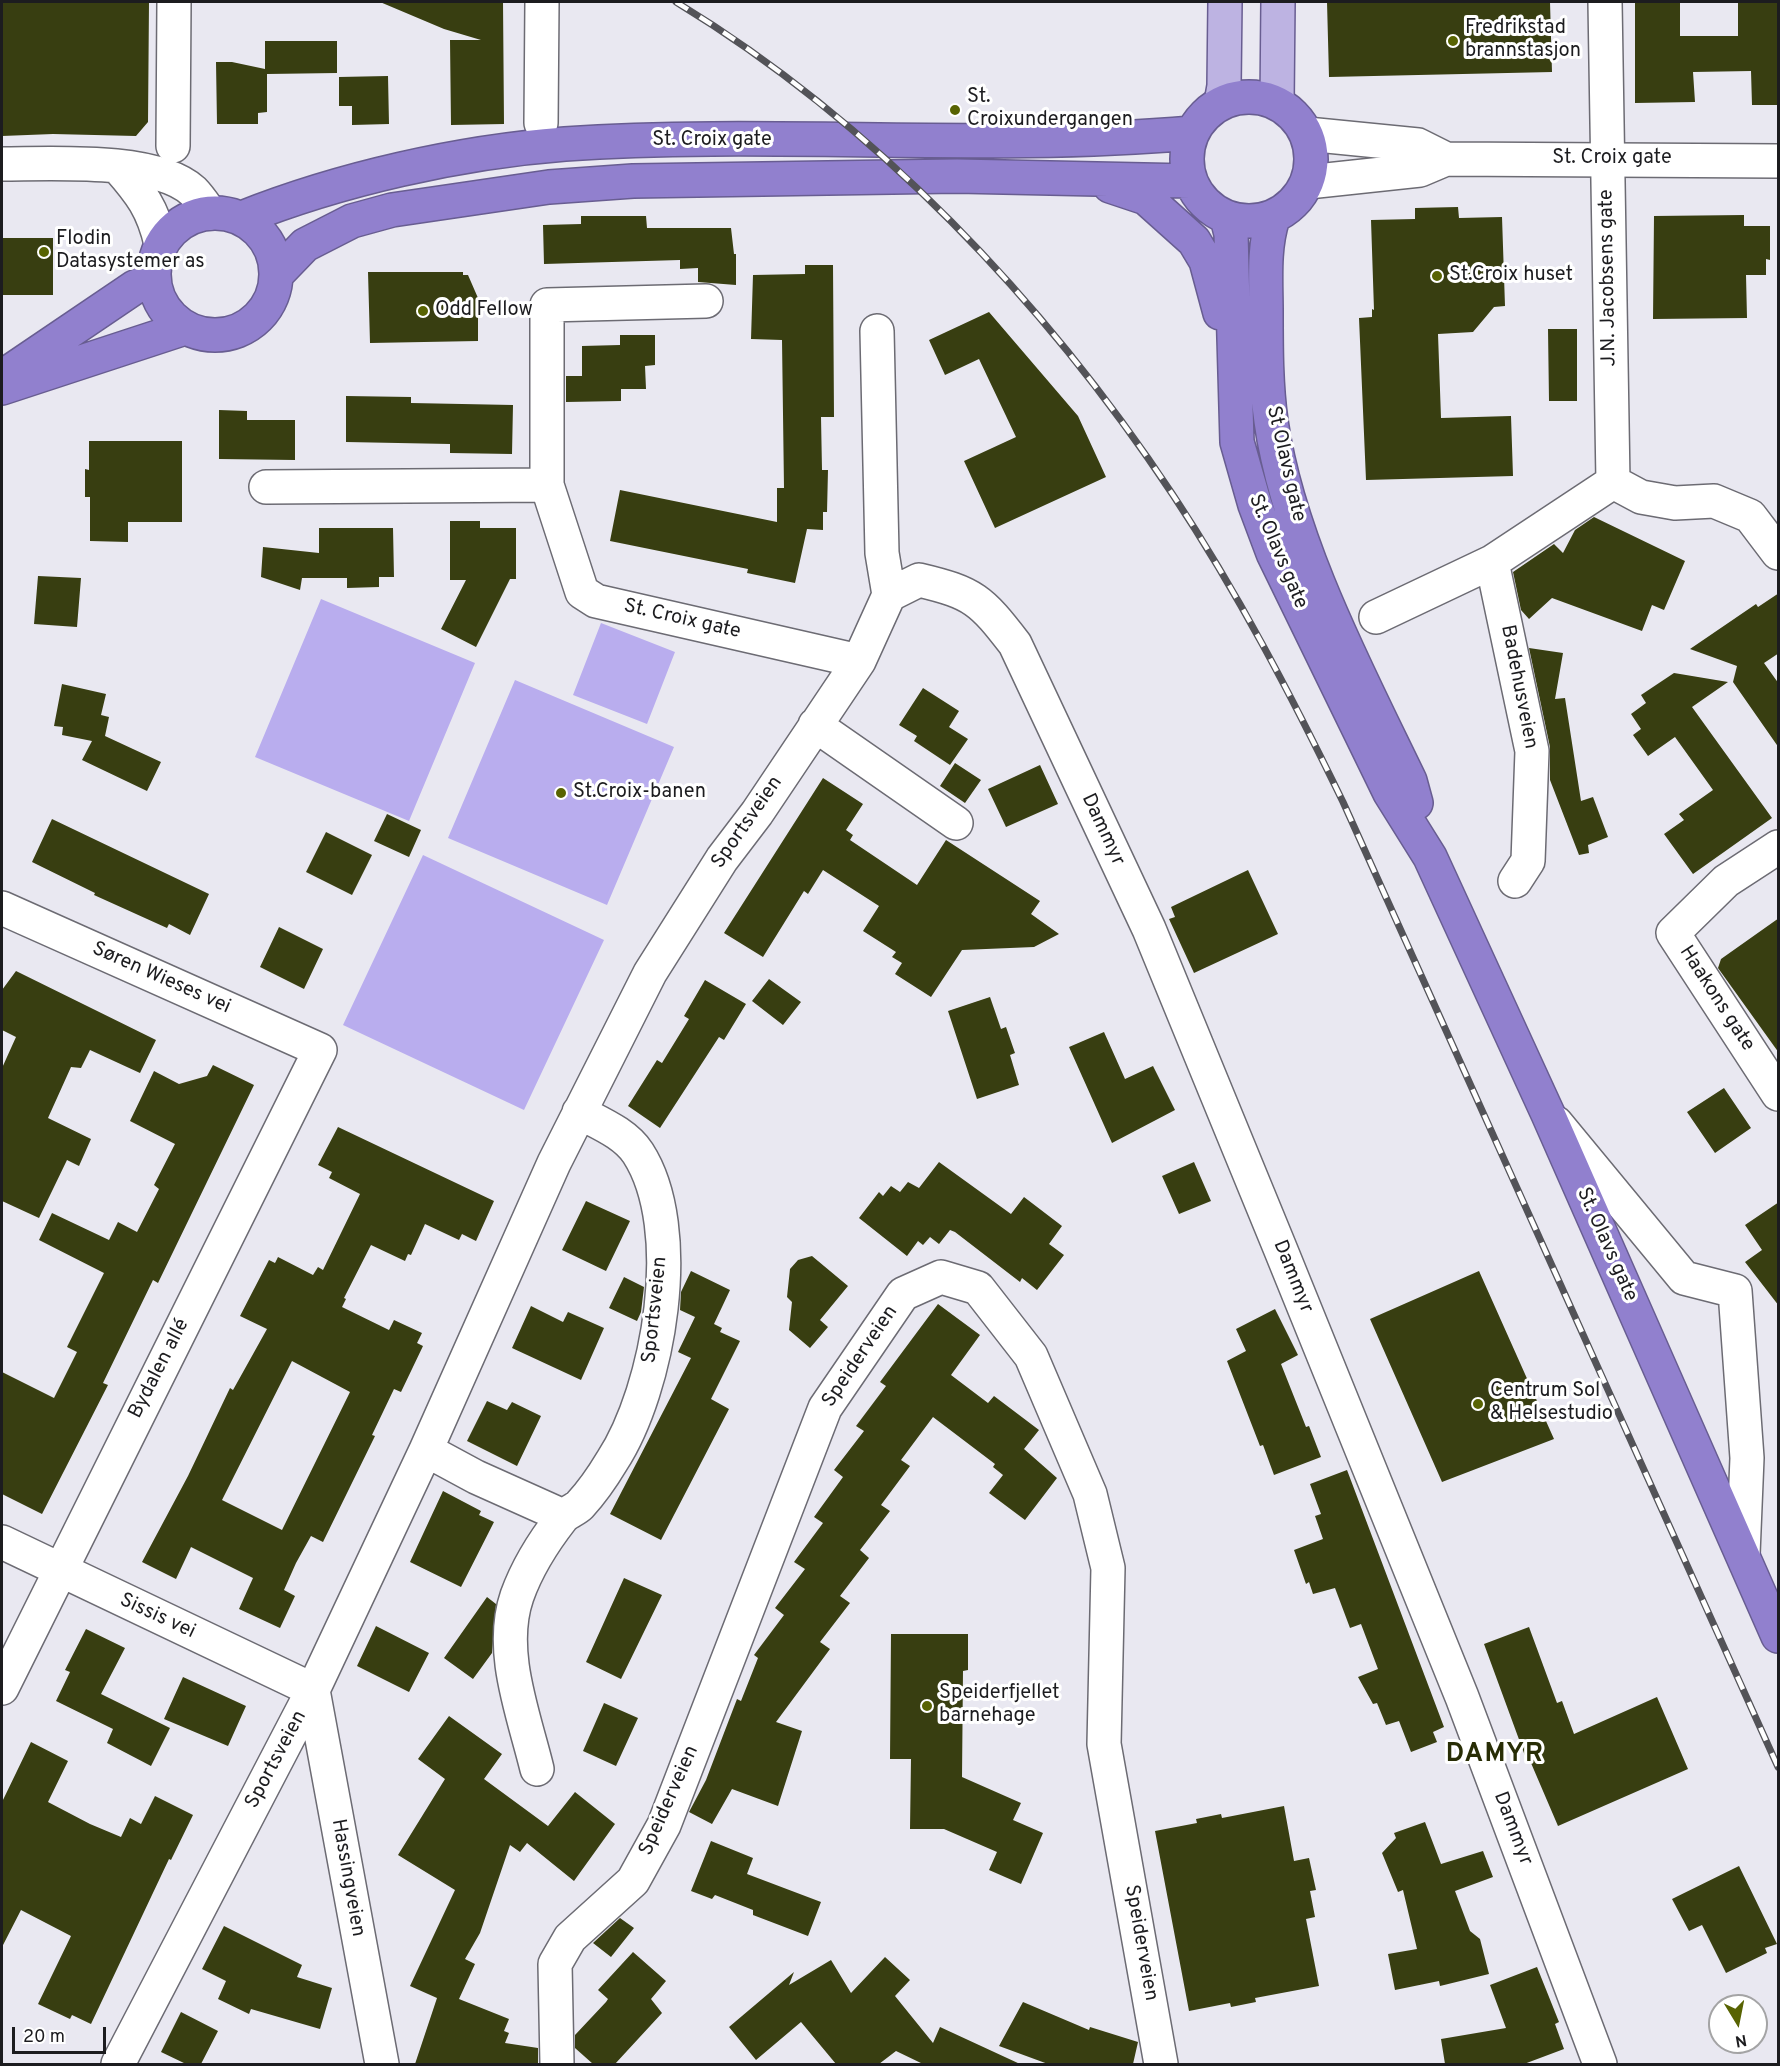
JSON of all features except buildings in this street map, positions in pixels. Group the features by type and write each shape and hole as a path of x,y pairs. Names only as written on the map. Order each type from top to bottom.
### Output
{"highway":[{"path":"1249,97 1277,103 1295,116 1307,134 1312,158 1308,182 1294,203 1273,218 1250,222 1227,218 1204,204 1190,181 1186,157 1192,134 1204,116 1221,103 1249,97"},
{"name":"St. Croix gate","path":"226,215 346,183 447,161 563,144 657,141 1005,140 1192,134"},
{"name":"St. Croix gate","path":"277,274 305,245 352,221 392,210 549,187 633,181 957,176 1190,181"},
{"path":"1088,179 1146,198 1194,241 1206,261 1234,358"},
{"path":"226,215 260,232 272,251 277,274 273,295 262,313 246,327 226,334 205,334 185,328 169,315 159,298 154,279 155,261 161,244 174,229 191,218 226,215"},
{"name":"St. Olavs gate","path":"1227,218 1231,234 1237,442 1255,505 1273,553 1390,793 1430,857 1548,1114 1779,1636"},
{"name":"St Olavs gate","path":"1273,218 1269,230 1266,264 1266,336 1271,422 1291,503 1314,569 1370,697"},
{"path":"2,377 126,293 154,279"},
{"path":"2,388 185,328"},
{"name":"St. Olavs gate","path":"1370,697 1410,781 1430,857"}],"main road":[{"path":"1221,103 1224,86 1225,2"},
{"path":"1277,103 1278,2"}],"street":[{"path":"172,146 174,2"},
{"path":"541,123 542,2"},
{"name":"J.N. Jacobsens gate","path":"1605,2 1612,482"},
{"name":"St. Croix gate","path":"1307,134 1418,145 1446,159"},
{"name":"St. Croix gate","path":"1308,182 1420,170 1446,159 1779,160"},
{"path":"2,164 118,167 154,171 192,190 226,215"},
{"path":"118,167 140,192 155,218 161,244"},
{"name":"St. Croix gate","path":"706,301 547,305 547,485 582,592 596,601 859,660"},
{"path":"877,331 882,553 890,595"},
{"path":"1376,617 1492,562 1612,482 1641,497 1675,503 1714,501 1750,516 1779,553"},
{"path":"266,487 547,485"},
{"name":"Badehusveien","path":"1492,562 1532,751 1528,861 1515,881"},
{"name":"Dammyr","path":"890,595 920,580 957,588 987,608 1020,654 1149,929 1462,1696 1600,2064"},
{"name":"Sportsveien","path":"118,2064 313,1690 426,1450 549,1174 650,973 722,858 757,813 859,660 890,595"},
{"path":"815,725 956,823"},
{"name":"Haakons gate","path":"1779,847 1726,881 1674,933 1779,1094"},
{"name":"Søren Wieses vei","path":"2,908 320,1050"},
{"name":"Bydalen allé","path":"2,1688 320,1050"},
{"name":"Sportsveien","path":"537,1769 512,1660 512,1620 517,1597 537,1553 563,1516 578,1507 592,1490 614,1459 634,1421 654,1354 663,1289 664,1249 654,1192 646,1168 626,1139 579,1112"},
{"path":"1548,1114 1684,1278 1743,1284 1747,1458 1743,1554"},
{"name":"Speiderveien","path":"557,2064 555,1964 570,1938 633,1881 664,1825 825,1408 903,1294 941,1277 978,1288 1031,1356 1090,1494 1108,1568 1104,1744 1161,2064"},
{"path":"426,1450 513,1495 563,1516"},
{"name":"Sissis vei","path":"2,1542 313,1690"},
{"name":"Hassingveien","path":"313,1690 382,2064"}],"shaded area":[{"path":"321,599 475,663 409,821 255,757"},
{"path":"601,623 675,652 647,724 573,695"},
{"name":"St.Croix-banen","path":"515,680 674,747 607,905 448,838"},
{"path":"423,855 604,940 524,1110 343,1025"}],"railway":[{"path":"676,2 749,50 820,103 887,160 951,222 1012,286 1069,354 1123,423 1197,532 1263,646 1343,802 1778,1767"}],"place":[{"name":"Fredrikstad brannstasjon","path":"1453,41"},
{"name":"St. Croixundergangen","path":"955,110"},
{"name":"Flodin Datasystemer as","path":"44,252"},
{"name":"St.Croix huset","path":"1437,276"},
{"name":"Odd Fellow","path":"423,311"},
{"name":"St.Croix-banen","path":"561,793"},
{"name":"Centrum Sol & Helsestudio","path":"1478,1404"},
{"name":"Speiderfjellet barnehage","path":"927,1706"}],"district":[{"name":"DAMYR","path":"1495,1756"}]}
